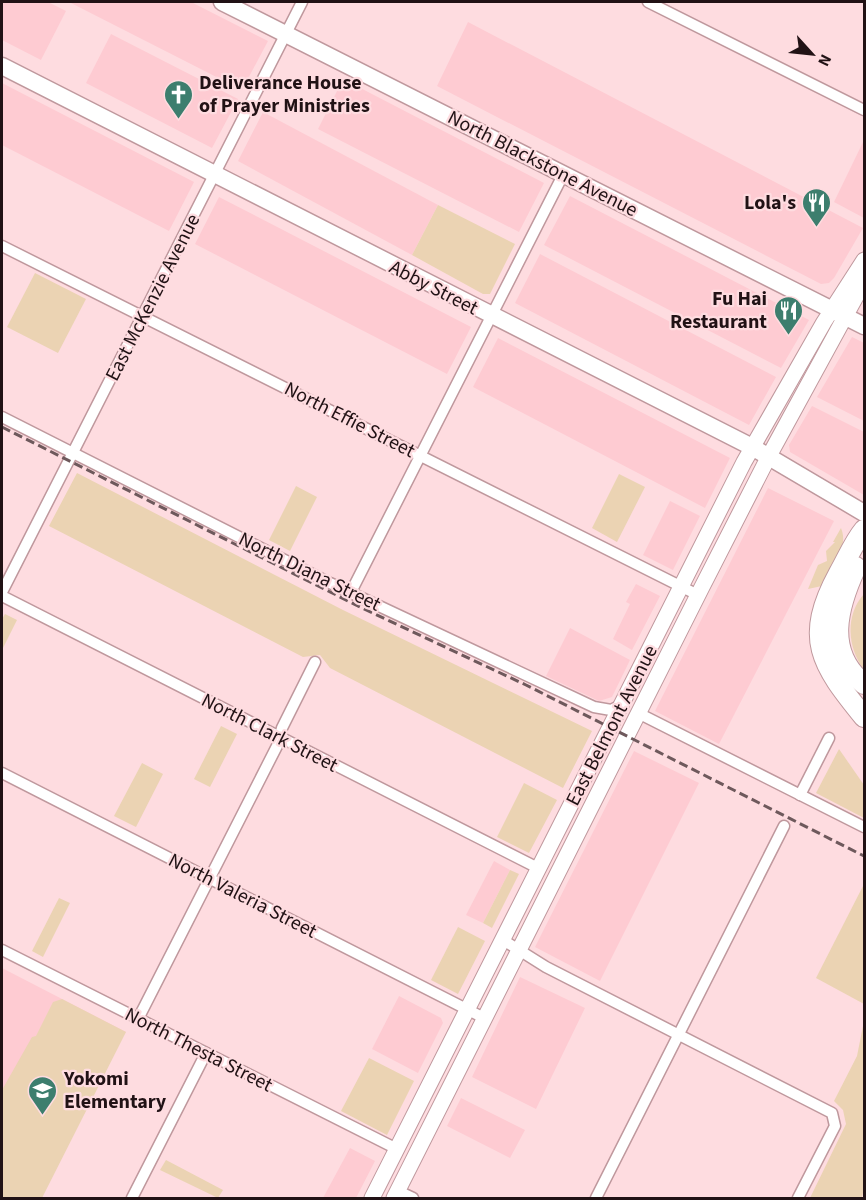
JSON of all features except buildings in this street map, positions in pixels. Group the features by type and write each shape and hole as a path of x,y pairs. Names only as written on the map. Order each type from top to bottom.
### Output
{"highway":[{"path":"864,530 827,595 819,628 821,647 832,676 864,717"},
{"path":"864,549 843,596 837,620 841,651 852,672 864,684"},
{"path":"837,620 850,594 864,579"}],"main road":[{"name":"North Blackstone Avenue","path":"222,2 864,326"},
{"name":"Abby Street","path":"2,66 752,447 864,513"},
{"name":"East Belmont Avenue","path":"396,1195 769,456 864,260"},
{"name":"East Belmont Avenue","path":"372,1198 752,447 840,313 864,282"},
{"path":"638,713 632,707 648,673 644,658"}],"street":[{"name":"East McKenzie Avenue","path":"2,594 302,2"},
{"path":"648,2 864,110"},
{"path":"351,592 564,173"},
{"name":"North Effie Street","path":"2,246 698,594"},
{"name":"North Diana Street","path":"2,417 351,592 594,708 611,710 621,705"},
{"name":"North Clark Street","path":"2,594 538,868"},
{"path":"138,1019 280,737 315,662"},
{"path":"638,713 864,827"},
{"path":"800,795 829,738"},
{"name":"North Valeria Street","path":"2,773 484,1018"},
{"path":"596,1198 784,826"},
{"path":"503,940 518,951 678,1035 828,1110 835,1118 835,1126 798,1198"},
{"name":"North Thesta Street","path":"2,950 397,1149"},
{"path":"136,1197 206,1053"},
{"path":"396,1195 413,1198"}],"shaded area":[{"path":"2,2 48,2 66,11 41,60 2,40"},
{"path":"69,2 191,2 268,41 242,90"},
{"path":"468,22 863,228 834,278 829,283 821,284 437,86"},
{"path":"111,34 238,99 212,148 86,83"},
{"path":"343,79 544,183 519,232 318,129"},
{"path":"2,83 194,182 169,231 2,145"},
{"path":"263,112 438,205 412,255 238,161"},
{"path":"864,140 864,218 834,202"},
{"path":"570,196 809,320 781,368 544,245"},
{"path":"219,197 471,327 447,374 195,244"},
{"path":"438,205 515,244 490,294 483,294 412,255"},
{"path":"540,254 776,377 749,425 515,303"},
{"path":"35,273 86,299 58,353 7,327"},
{"path":"852,337 864,343 864,421 817,397"},
{"path":"498,338 730,458 705,508 473,387"},
{"path":"812,406 864,432 864,495 790,452 789,445"},
{"path":"77,473 343,610 592,731 563,788 330,668 320,655 303,657 49,526"},
{"path":"619,474 645,487 617,542 592,528"},
{"path":"296,486 317,497 290,551 269,540"},
{"path":"768,488 834,521 719,744 655,711"},
{"path":"670,501 700,516 673,570 643,555"},
{"path":"841,528 843,543 841,551 822,586 808,589 818,565 827,561 826,551 835,542 833,542"},
{"path":"636,584 660,596 632,650 613,639 630,604 626,602"},
{"path":"864,594 864,670 854,651 850,631 854,612"},
{"path":"5,614 17,620 2,650 2,619"},
{"path":"570,628 630,660 612,697 599,701 546,676"},
{"path":"221,726 237,734 210,787 194,779"},
{"path":"839,749 864,785 864,818 816,793"},
{"path":"634,751 699,783 600,981 535,947"},
{"path":"142,763 163,774 136,827 114,816"},
{"path":"524,783 557,800 529,853 497,837"},
{"path":"494,861 510,870 483,923 466,915"},
{"path":"510,870 519,874 492,928 483,923"},
{"path":"864,886 864,1004 816,978"},
{"path":"59,898 70,903 43,957 32,951"},
{"path":"458,927 485,941 458,994 431,980"},
{"name":"Yokomi Elementary","path":"2,968 126,1032 2,1198"},
{"path":"520,977 585,1008 536,1109 472,1077"},
{"path":"399,996 441,1018 443,1023 418,1073 372,1049"},
{"name":"Yokomi Elementary","path":"62,999 126,1032 42,1198 2,1198 2,1090 32,1037 36,1036 53,1002"},
{"path":"864,1021 864,1187 862,1198 810,1198 846,1124 843,1110 834,1101 857,1056"},
{"path":"369,1058 414,1081 387,1135 341,1111"},
{"path":"461,1098 525,1130 510,1158 447,1126"},
{"path":"350,1148 375,1161 356,1198 323,1198"},
{"path":"166,1160 223,1190 218,1198 160,1170"}],"railway":[{"path":"2,427 364,609 526,685 864,856"}],"place":[{"name":"Deliverance House of Prayer Ministries","path":"178,120"},
{"name":"Lola's","path":"817,228"},
{"name":"Fu Hai Restaurant","path":"788,336"},
{"name":"Yokomi Elementary","path":"43,1116"}]}
